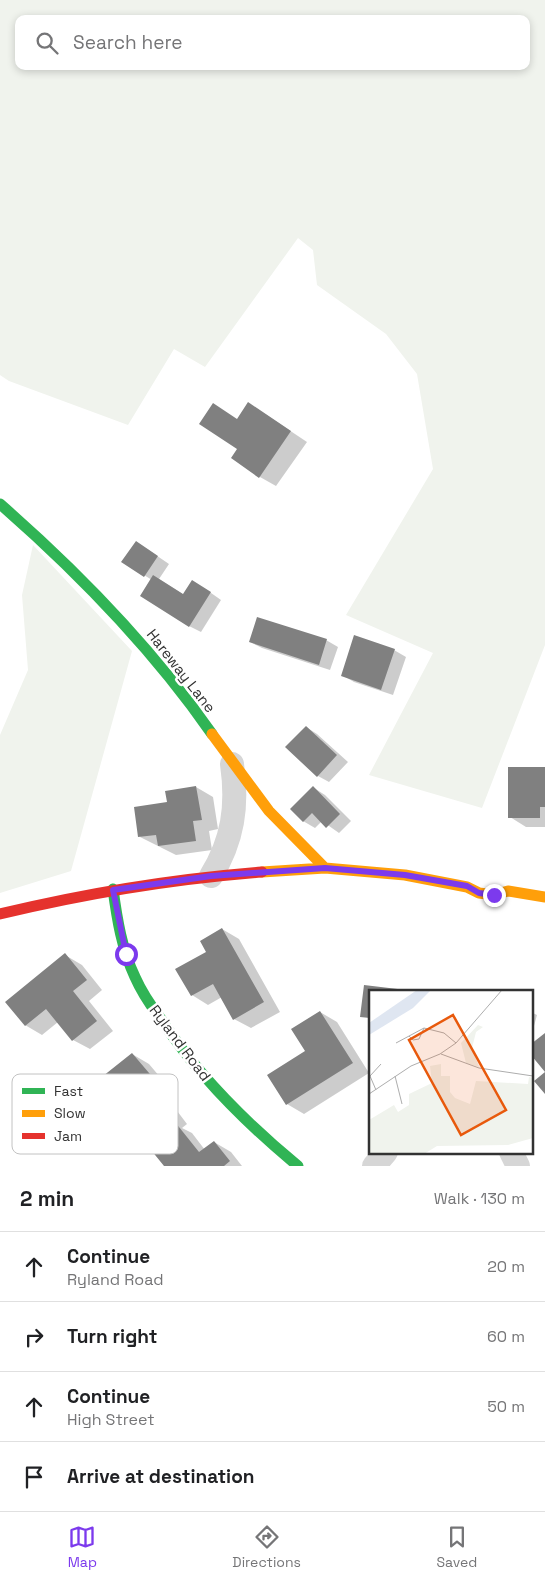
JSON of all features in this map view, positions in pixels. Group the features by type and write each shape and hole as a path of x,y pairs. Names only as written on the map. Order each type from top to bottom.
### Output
{"street":[{"name":"Hareway Lane","path":"0,504 84,580 124,622 195,711 271,815 325,868"},
{"path":"211,876 226,849 234,821 235,786 232,764"},
{"path":"0,914 73,896 211,876 325,868 405,875 467,886 479,893 494,895 508,892 545,897"},
{"name":"Ryland Road","path":"113,890 126,954 140,988 152,1008 193,1063 224,1099 253,1128 298,1166"},
{"path":"374,1166 384,1154"},
{"path":"512,1154 518,1166"}],"shaded area":[{"path":"0,0 545,0 545,645 482,808 369,775 433,653 346,615 433,469 417,374 386,334 317,285 313,250 298,238 205,367 174,349 128,425 9,381 0,375"},
{"path":"33,545 132,651 71,871 0,893 0,735 28,670 22,595"}],"building":[{"path":"248,402 291,431 259,478 231,458 237,449 199,424 213,403 237,419"},
{"path":"136,541 158,556 144,577 121,562"},
{"path":"153,575 183,594 192,580 211,592 189,627 140,596"},
{"path":"257,617 327,639 319,665 249,642"},
{"path":"354,635 395,649 381,690 341,676"},
{"path":"306,726 337,755 317,777 285,747"},
{"path":"508,767 545,767 545,807 540,807 540,818 508,818"},
{"path":"196,786 202,820 193,821 196,841 158,846 156,835 138,837 134,807 167,802 165,791"},
{"path":"313,786 340,814 326,828 312,813 303,822 290,809"},
{"path":"222,928 264,1002 233,1020 213,984 191,996 175,969 206,952 200,941"},
{"path":"65,953 87,980 73,991 97,1021 72,1041 46,1009 25,1026 5,1002"},
{"path":"364,985 406,990 369,990 369,1018 360,1017"},
{"path":"320,1011 353,1063 286,1105 267,1075 305,1051 291,1029"},
{"path":"545,1033 545,1072 532,1056 532,1043"},
{"path":"132,1053 150,1074 106,1074"},
{"path":"545,1072 545,1094 534,1081"},
{"path":"178,1126 199,1152 214,1141 230,1161 224,1166 164,1166 154,1154 178,1154"}],"traffic: fast":[{"path":"0,504 86,584 113,613 165,671 212,734"},
{"path":"113,889 118,923 130,967 150,1004 175,1040 224,1098 298,1166"}],"traffic: slow":[{"path":"212,734 269,811 325,868"},
{"path":"262,872 325,868 405,875 467,887 479,893 494,895 508,891 545,897"}],"traffic: jam":[{"path":"0,914 130,888 262,872"}],"route":[{"path":"126,954 113,890 211,876 325,868 370,870 405,875 467,886 479,893 494,895"}]}
